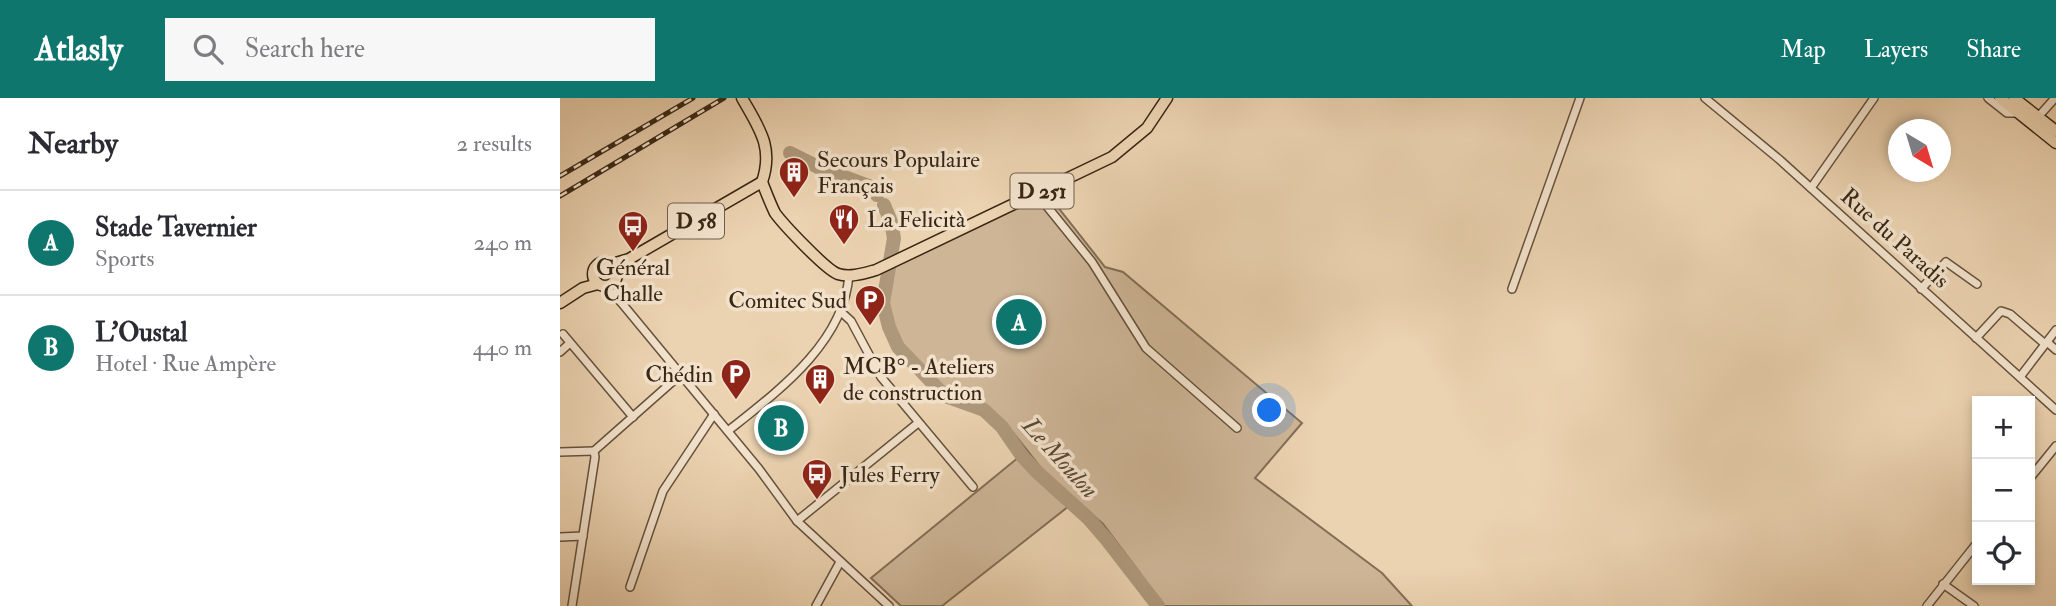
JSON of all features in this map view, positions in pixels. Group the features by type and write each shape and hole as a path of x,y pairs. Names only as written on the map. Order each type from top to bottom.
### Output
{"main road":[{"path":"741,98 766,148 767,165 762,182 783,225 828,268 838,274 849,275"},
{"name":"D 251","path":"849,275 876,270 1122,151 1147,128 1167,98"},
{"path":"2000,98 2056,143"},
{"path":"2014,98 2056,131"},
{"name":"D 58","path":"614,272 629,259 762,182"},
{"path":"560,303 583,288 599,282 614,272 599,263 593,269 599,282"}],"street":[{"path":"1512,289 1580,98"},
{"name":"Rue du Paradis","path":"1705,98 1811,188 2056,410"},
{"path":"1811,188 1874,98"},
{"path":"1988,98 2007,113 2018,113"},
{"path":"2038,117 2055,98"},
{"path":"1037,194 1092,262 1146,348 1237,428"},
{"path":"1921,289 1946,262 1977,284"},
{"path":"614,272 620,301"},
{"path":"728,430 812,356 840,311 849,275"},
{"path":"599,282 620,301 728,430 797,521 889,606"},
{"path":"840,311 851,321 881,377 973,487"},
{"path":"1976,338 2001,311 2010,314 2056,350"},
{"path":"2020,377 2056,330"},
{"path":"563,334 632,417"},
{"path":"560,352 570,344"},
{"path":"560,452 594,451 680,374"},
{"path":"630,587 663,491 714,414"},
{"path":"797,521 918,423"},
{"path":"2035,472 2056,446"},
{"path":"572,606 594,451"},
{"path":"560,537 583,536"},
{"path":"1927,606 1972,549"},
{"path":"816,606 840,562"},
{"path":"1944,584 1974,606"}],"shaded area":[{"path":"1038,185 1105,267 1123,272 1302,423 1255,478 1382,573 1412,606 1158,606 1140,573 1103,524 1046,474 1003,420 971,404 945,396 898,347 883,303 889,267"},
{"path":"1019,457 1034,475 1069,506 942,606 901,606 871,578"}],"waterway":[{"name":"Le Moulon","path":"790,153 820,168 869,186 877,195"},
{"name":"Le Moulon","path":"884,205 894,238 883,303 898,347 945,396 984,410 1002,427 1037,472 1088,518 1158,606"}],"railway":[{"path":"560,176 693,98"},
{"path":"560,196 724,98"}],"place":[{"name":"Secours Populaire Français","path":"794,199"},
{"name":"La Felicità","path":"844,246"},
{"name":"Général Challe","path":"633,253"},
{"name":"Stade Tavernier","path":"1019,322"},
{"name":"Comitec Sud","path":"870,327"},
{"name":"Chédin","path":"736,401"},
{"name":"MCB° - Ateliers de construction","path":"820,406"},
{"name":"L'Oustal","path":"781,428"},
{"name":"Jules Ferry","path":"817,501"}]}
